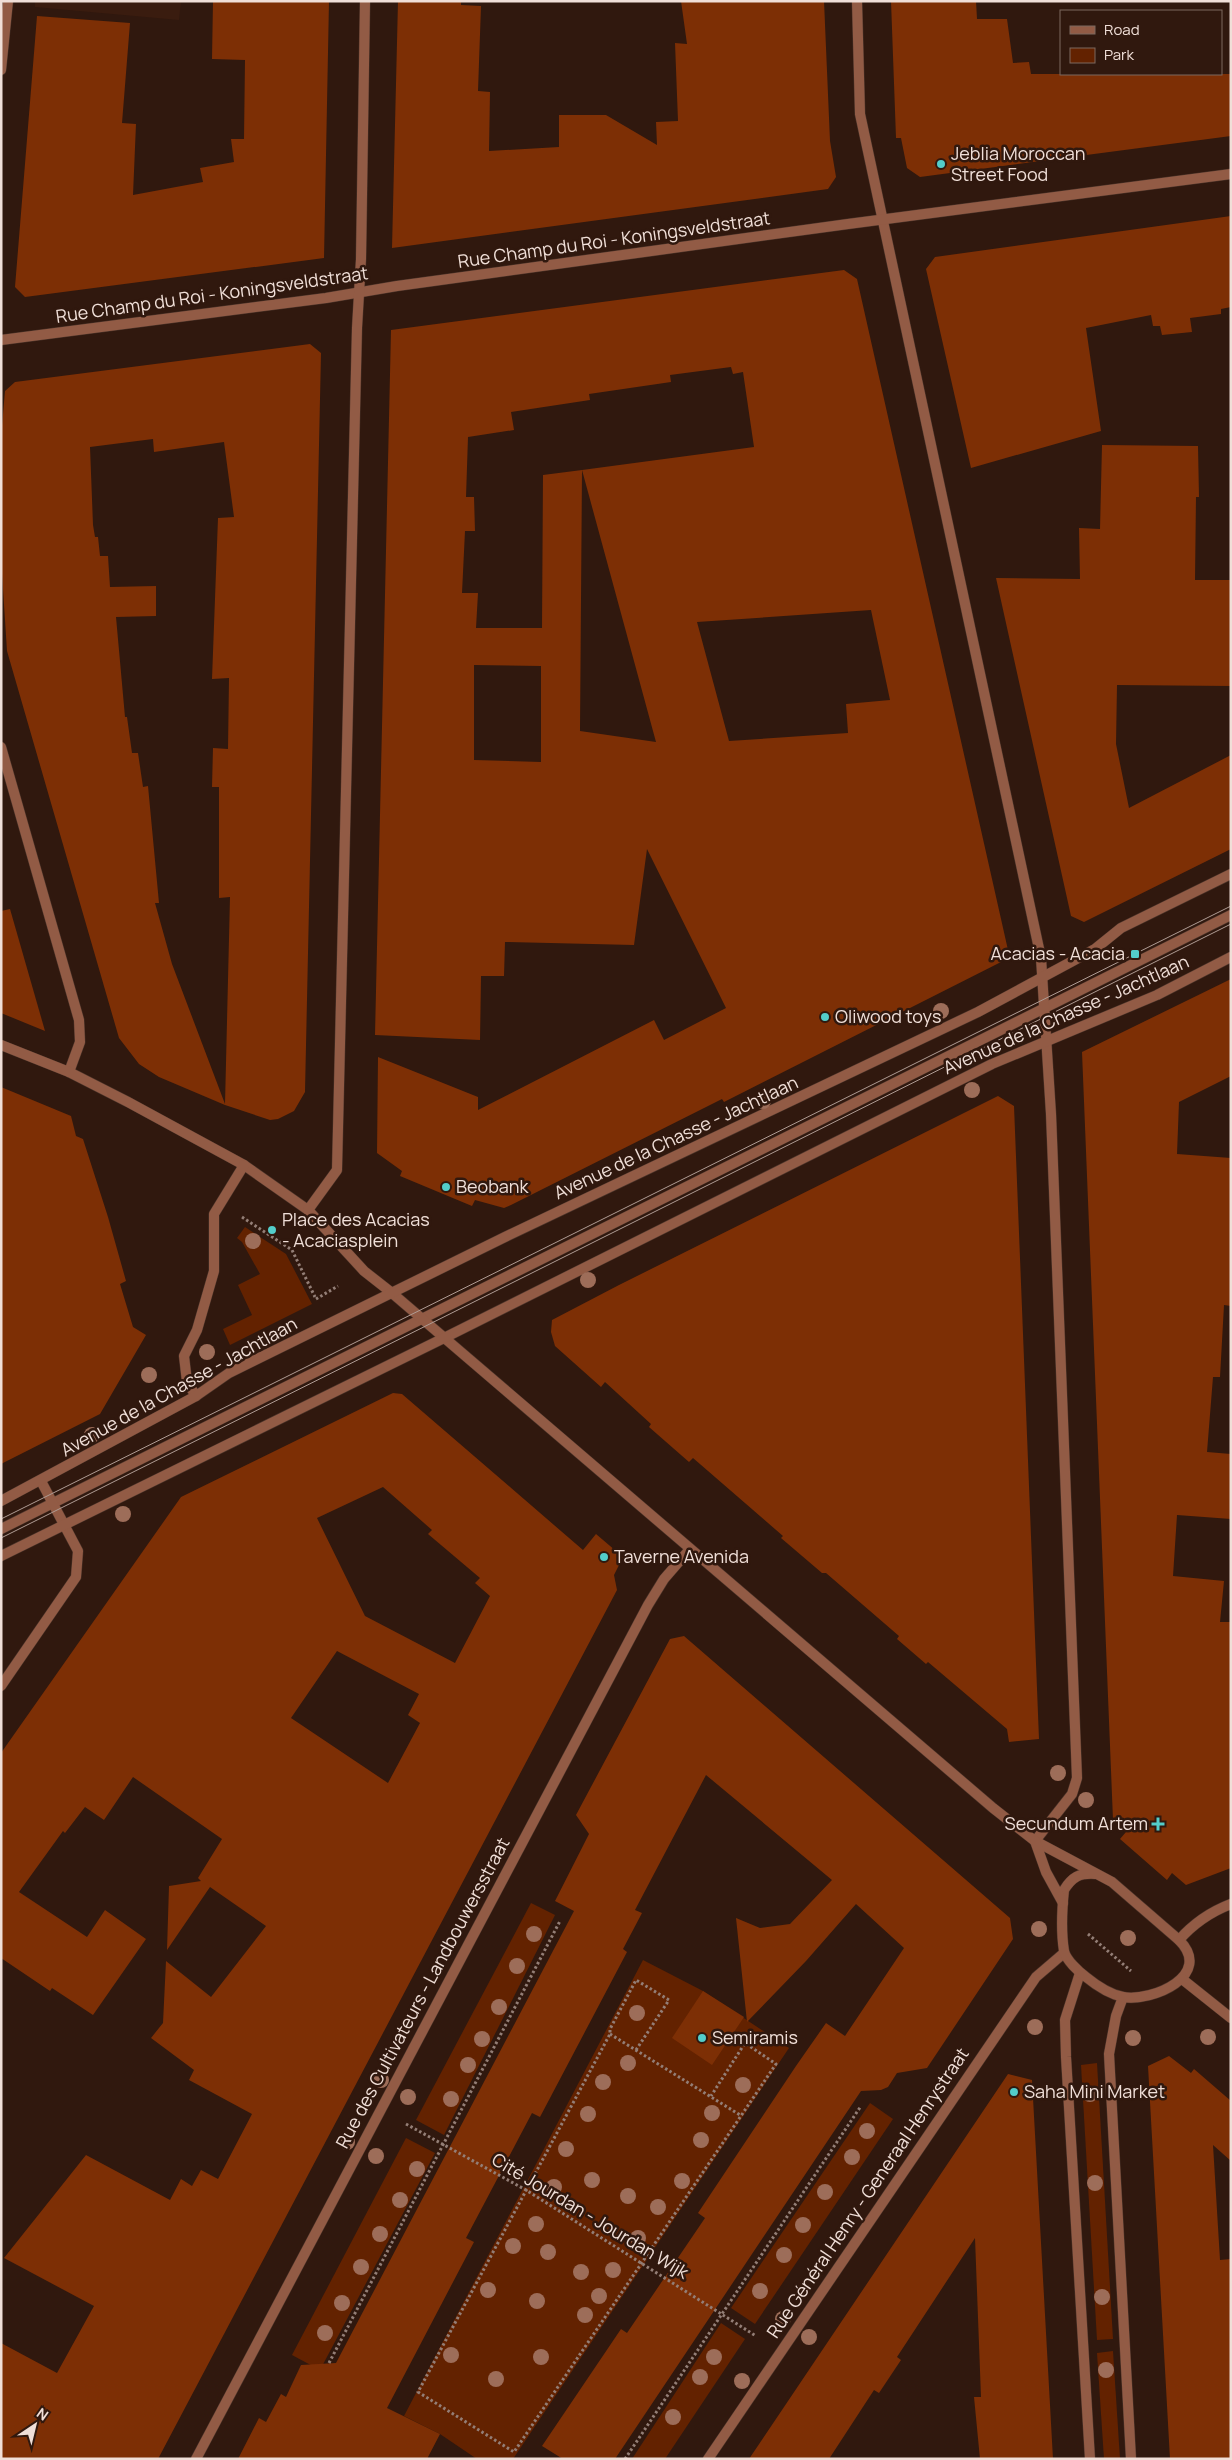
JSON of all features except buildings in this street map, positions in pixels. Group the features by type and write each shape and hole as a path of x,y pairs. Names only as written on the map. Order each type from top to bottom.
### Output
{"street":[{"path":"1,70 8,1"},
{"path":"308,1210 338,1170 365,1"},
{"path":"857,1 860,114 1041,958 1077,1778 1072,1794 1035,1841"},
{"name":"Rue Champ du Roi - Koningsveldstraat","path":"1,340 1231,174"},
{"path":"1,747 79,1020 80,1042 69,1072"},
{"name":"Avenue de la Chasse - Jachtlaan","path":"1,1501 196,1396 229,1373 978,1012 1095,949 1121,928 1231,874"},
{"name":"Avenue de la Chasse - Jachtlaan","path":"1,1529 1231,915"},
{"name":"Avenue de la Chasse - Jachtlaan","path":"1,1556 444,1338 983,1068 1157,995 1231,957"},
{"path":"1,1045 69,1072 128,1102 244,1165 308,1210 364,1271 993,1808 1035,1841 1074,1860 1095,1874 1112,1882 1180,1940 1190,1954 1190,1963 1182,1979 1172,1987 1137,1998 1122,1997 1098,1986 1080,1973 1064,1953 1064,1890 1070,1881 1078,1875 1095,1874"},
{"path":"196,1396 187,1382 184,1356 197,1330 214,1271 214,1214 244,1165"},
{"path":"1,1686 76,1577 78,1551 40,1481"},
{"name":"Rue des Cultivateurs - Landbouwersstraat","path":"196,2459 648,1605 664,1579 690,1549"},
{"path":"1035,1841 1046,1872 1063,1903"},
{"path":"1180,1940 1197,1922 1213,1910 1231,1904"},
{"name":"Rue Général Henry - Generaal Henrystraat","path":"708,2459 1030,1984 1064,1953"},
{"path":"1080,1973 1066,2020 1066,2057 1090,2459"},
{"path":"1182,1979 1231,2018"},
{"path":"1122,1997 1116,2016 1109,2054 1131,2459"}],"path":[{"path":"238,1214 292,1250 316,1297"},
{"path":"329,2363 560,1921"},
{"path":"1087,1933 1135,1974"},
{"path":"636,2050 669,2000 636,1980 610,2029 610,2034 418,2392 514,2452 776,2064 746,2043 711,2096"},
{"path":"610,2034 740,2115"},
{"path":"625,2459 861,2106"},
{"name":"Cité Jourdan - Jourdan Wijk","path":"406,2124 526,2190 756,2336"}],"shaded area":[{"path":"35,1 181,1 179,20 35,7"}],"green space":[{"path":"245,1227 286,1254 312,1304 230,1345 223,1329 252,1315 238,1285 260,1274 242,1242 237,1238"},
{"path":"531,1903 555,1915 444,2135 416,2120"},
{"path":"643,1960 703,1991 789,2048 513,2459 477,2459 440,2434 404,2416"},
{"path":"1097,2063 1113,2339 1097,2340 1081,2065"},
{"path":"870,2103 893,2119 755,2324 731,2308"},
{"path":"406,2138 435,2153 320,2370 292,2355"},
{"path":"721,2323 745,2339 665,2459 632,2459"},
{"path":"1113,2351 1120,2459 1104,2459 1097,2353"}],"tram line":[{"path":"1,1519 1231,906"},
{"path":"1,1538 1231,924"}],"place":[{"name":"Jeblia Moroccan Street Food","path":"941,164"},
{"name":"Acacias - Acacia","path":"1135,954"},
{"name":"Oliwood toys","path":"825,1017"},
{"name":"Beobank","path":"446,1187"},
{"name":"Place des Acacias - Acaciasplein","path":"272,1230"},
{"name":"Taverne Avenida","path":"604,1557"},
{"name":"Secundum Artem","path":"1158,1824"},
{"name":"Semiramis","path":"702,2038"},
{"name":"Saha Mini Market","path":"1014,2092"}]}
